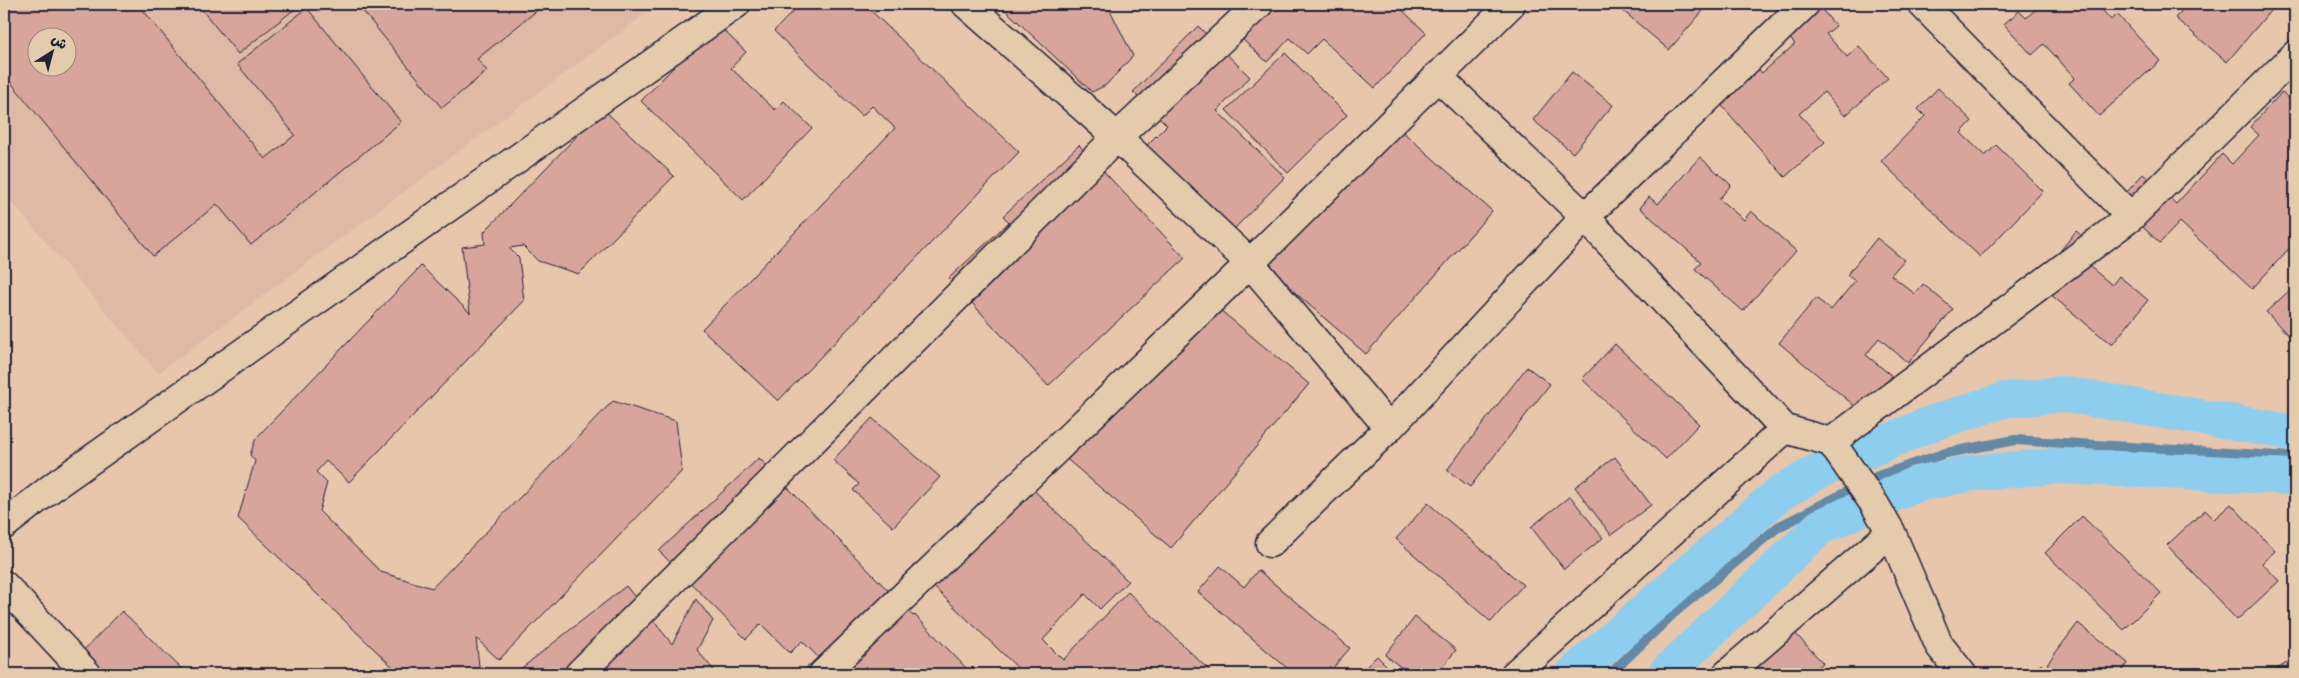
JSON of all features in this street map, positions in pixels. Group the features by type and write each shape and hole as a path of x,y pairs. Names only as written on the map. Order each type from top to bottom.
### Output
{"street":[{"path":"4,525 71,474 736,4"},
{"path":"966,4 1116,138 1250,263 1389,428"},
{"path":"579,674 1116,138 1259,4"},
{"path":"823,674 1250,263 1511,4"},
{"path":"1270,543 1389,428 1586,217 1805,4"},
{"path":"1922,4 2131,217"},
{"path":"1838,450 2131,217 2295,55"},
{"path":"1437,76 1586,217 1785,429 1838,450 1891,532 1939,645 1962,674"},
{"path":"1515,674 1785,429"},
{"path":"1727,674 1891,532"},
{"path":"4,585 87,674"}],"shaded area":[{"path":"4,4 659,4 158,373 4,193"}],"building":[{"path":"4,4 138,4 265,159 295,135 237,64 307,8 401,122 251,245 217,204 153,256 4,74"},
{"path":"197,4 301,4 238,54"},
{"path":"357,4 545,4 477,59 487,71 442,108"},
{"path":"800,4 864,4 1019,152 778,401 702,329 895,128 872,106 862,116 774,31"},
{"path":"999,4 1107,4 1133,56 1106,85 1092,92"},
{"path":"1237,4 1396,4 1426,33 1375,88 1322,39 1307,54 1290,38 1267,62 1243,40 1258,23"},
{"path":"1615,4 1709,4 1669,50"},
{"path":"1817,4 1836,26 1826,34 1847,57 1859,46 1888,78 1845,116 1824,92 1799,114 1825,142 1785,177 1715,98 1754,64 1762,73 1795,44 1783,31"},
{"path":"2042,4 2097,4 2111,20 2117,14 2160,61 2099,116 2069,83 2075,78 2044,44 2032,55 2004,24 2019,11 2026,18"},
{"path":"2188,4 2276,4 2227,62 2175,18"},
{"path":"716,23 746,52 731,68 775,110 784,101 812,128 743,200 641,101"},
{"path":"1198,26 1250,77 1217,111 1285,177 1233,230 1146,146 1167,125 1133,92"},
{"path":"1285,53 1347,115 1288,173 1226,110"},
{"path":"1572,72 1613,105 1573,153 1533,120"},
{"path":"1938,88 1972,121 1961,133 1985,156 1996,145 2043,191 1980,257 1881,161 1925,116 1918,109"},
{"path":"2282,92 2295,104 2295,242 2252,289 2180,222 2160,243 2117,203 2143,174 2176,204 2222,154 2232,164 2259,135 2250,127"},
{"path":"603,109 674,176 579,274 538,261 523,246 509,248 519,258 524,301 349,482 326,461 316,472 327,483 319,511 381,572 432,588 613,401 676,421 682,471 499,660 476,638 479,666 472,674 400,674 238,518 255,461 250,455 256,438 421,266 470,313 462,247 485,244 484,232"},
{"path":"1394,124 1492,211 1366,354 1256,259"},
{"path":"1079,145 1185,258 1048,386 949,278 1009,222 1003,216"},
{"path":"1700,157 1731,185 1719,199 1744,220 1751,211 1796,251 1743,311 1695,269 1701,262 1640,208 1649,197 1658,204"},
{"path":"2076,231 2101,251 2089,266 2112,285 2119,276 2148,300 2112,345 2045,290 2050,264"},
{"path":"1877,238 1904,260 1891,275 1915,294 1923,284 1953,309 1908,363 1879,338 1866,355 1892,376 1862,412 1779,343 1816,298 1831,310 1855,281 1847,275"},
{"path":"2290,290 2295,295 2295,342 2266,312"},
{"path":"1201,294 1309,384 1171,548 1062,455"},
{"path":"1615,344 1699,424 1666,459 1582,379"},
{"path":"1527,367 1550,384 1470,487 1447,470"},
{"path":"872,418 940,477 893,527 853,490 859,484 833,460"},
{"path":"1615,457 1651,505 1611,535 1575,487"},
{"path":"759,458 972,674 800,674 818,657 802,641 790,653 761,624 746,639 659,551"},
{"path":"1015,472 1128,581 1100,609 1085,594 1043,640 1063,660 1128,592 1213,674 1024,674 916,570"},
{"path":"1570,496 1603,538 1564,569 1531,527"},
{"path":"1428,503 1523,585 1491,622 1396,539"},
{"path":"2231,504 2275,551 2262,563 2279,581 2237,620 2167,545 2205,510 2214,519"},
{"path":"2082,516 2161,593 2124,630 2045,553"},
{"path":"1220,566 1244,587 1258,570 1350,648 1328,674 1294,674 1198,592"},
{"path":"626,586 672,644 696,599 713,621 697,650 717,674 514,674"},
{"path":"122,611 187,674 82,674 71,663"},
{"path":"1779,616 1823,663 1810,674 1763,674 1741,650"},
{"path":"1415,617 1456,650 1437,674 1410,674 1385,655"},
{"path":"2078,623 2128,663 2119,674 2060,674 2047,664"},
{"path":"1377,656 1395,674 1359,674"},
{"path":"2295,658 2295,674 2269,674"},
{"path":"2041,664 2051,674 2031,674"}],"waterway":[{"path":"1573,674 1780,493 1817,472 1930,424 2004,400 2062,394 2295,433"},
{"path":"1610,674 1674,613 1778,527 1878,476 1946,453 2015,440 2295,457"},
{"path":"1665,674 1820,527 1916,484 1973,473 2055,466 2295,477"}]}
